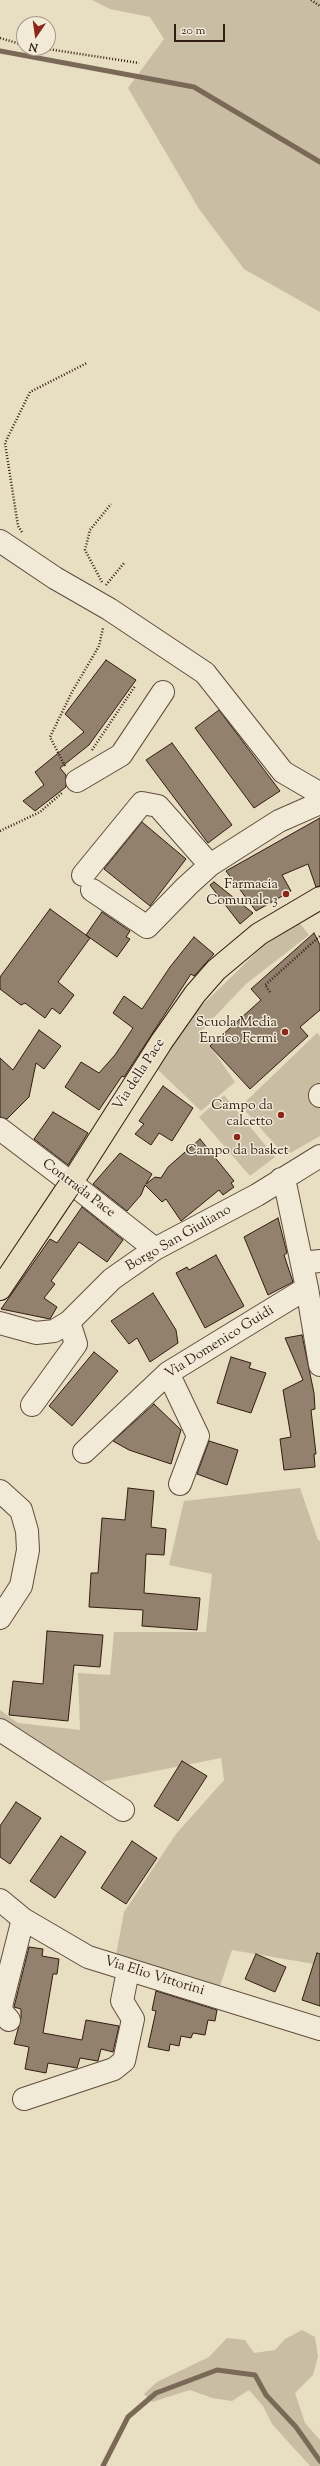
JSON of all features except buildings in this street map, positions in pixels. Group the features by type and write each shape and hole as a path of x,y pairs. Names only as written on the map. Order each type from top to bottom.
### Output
{"main road":[{"name":"Via della Pace","path":"0,1290 69,1187 162,1041 195,994 216,970 259,934 320,898"}],"street":[{"path":"0,541 55,578 109,609 205,673 283,772 318,793 320,797"},
{"path":"75,773 121,755 163,692"},
{"path":"210,866 158,806 142,803 88,882 148,927 187,886 210,866 279,821 320,803"},
{"name":"Contrada Pace","path":"0,1129 79,1189 155,1250"},
{"name":"Borgo San Giuliano","path":"0,1323 36,1333 54,1331 69,1322 112,1279 155,1250 320,1156"},
{"path":"281,1179 286,1188 311,1262 307,1288 320,1364"},
{"name":"Via Domenico Guidi","path":"84,1452 168,1373 307,1288"},
{"path":"32,1405 76,1344 69,1322"},
{"path":"168,1373 198,1436 180,1484"},
{"path":"0,1491 21,1510 27,1531 28,1550 21,1586 0,1618"},
{"path":"0,1730 123,1810"},
{"name":"Via Elio Vittorini","path":"0,1900 23,1918 88,1957 128,1971 320,2029"},
{"path":"9,2020 1,2011 2,2002 23,1918"},
{"path":"24,2099 114,2070 124,2060 133,2019 122,2001 128,1971"}],"path":[{"path":"311,0 320,6"},
{"path":"0,38 16,43"},
{"path":"56,50 139,63"},
{"path":"23,533 18,526 5,443 30,392 86,363"},
{"path":"111,504 90,530 85,550 105,587 124,563"},
{"path":"0,831 40,812 75,773 66,768 50,737 72,692 99,646 109,609"},
{"path":"89,754 135,686"},
{"path":"270,992 265,986 320,936"}],"shaded area":[{"path":"92,0 320,0 320,312 244,269 199,209 128,88 164,39 150,17 110,9"},
{"path":"294,916 309,935 246,984 201,1031 212,1039 210,1046 235,1082 201,1111 156,1068 188,1019"},
{"name":"Campo da calcetto","path":"317,1033 320,1036 320,1136 285,1156 241,1106"},
{"name":"Campo da basket","path":"224,1095 275,1157 250,1176 199,1117"},
{"path":"300,1488 318,1540 320,1541 320,1965 232,1950 220,1986 116,1955 124,1912 176,1834 224,1780 221,1758 100,1782 0,1719 0,1710 18,1723 80,1730 78,1673 110,1675 114,1632 206,1632 212,1574 169,1565 184,1501"},
{"path":"302,2330 315,2337 318,2356 313,2375 295,2393 305,2423 320,2440 320,2466 310,2466 272,2424 263,2406 249,2390 232,2401 212,2398 190,2390 152,2402 144,2394 157,2382 209,2357 227,2338 245,2340 254,2353 275,2350 285,2339"}],"waterway":[{"path":"0,51 194,87 320,162"},
{"path":"103,2466 128,2417 156,2393 217,2370 255,2375 266,2395 296,2427 320,2461"}],"place":[{"name":"Farmacia Comunale 3","path":"286,894"},
{"name":"Scuola Media Enrico Fermi","path":"285,1032"},
{"name":"Campo da calcetto","path":"281,1115"},
{"name":"Campo da basket","path":"237,1137"}]}
